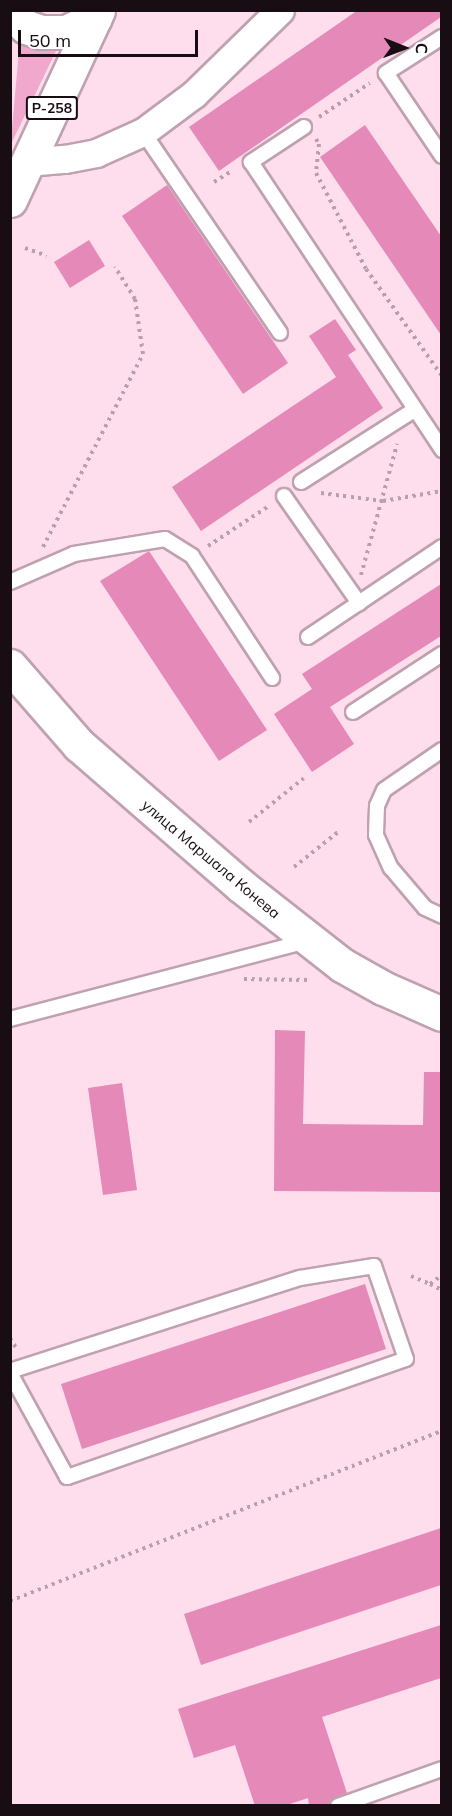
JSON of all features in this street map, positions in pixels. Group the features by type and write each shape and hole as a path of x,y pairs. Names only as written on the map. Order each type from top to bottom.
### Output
{"main road":[{"path":"10,12 26,27 41,32 66,32 96,14"},
{"name":"Р-258","path":"10,200 96,14"},
{"name":"улица Маршала Конева","path":"10,666 79,745 240,885 309,941 342,965 382,988 441,1014"}],"street":[{"path":"27,162 64,159 96,153 143,132 194,94 280,10"}],"lane":[{"path":"441,37 386,73 441,156"},
{"path":"304,127 251,162 441,450"},
{"path":"143,132 280,333"},
{"path":"301,482 414,410"},
{"path":"284,496 359,603"},
{"path":"10,582 75,554 165,539 192,556 272,678"},
{"path":"308,637 441,547"},
{"path":"353,712 441,654"},
{"path":"441,750 384,790 377,806 376,835 391,868 425,908 441,916"},
{"path":"425,908 441,905"},
{"path":"10,1019 309,941"},
{"path":"374,1266 406,1359 67,1477 10,1372 300,1278 374,1266"},
{"path":"338,1806 441,1769"}],"path":[{"path":"386,73 304,127 319,144 316,173 366,269 441,376"},
{"path":"214,182 233,170"},
{"path":"25,248 47,256"},
{"path":"29,574 143,354 135,299 116,267"},
{"path":"363,573 399,433"},
{"path":"318,492 383,501 441,491"},
{"path":"192,556 284,496"},
{"path":"249,822 304,778"},
{"path":"294,867 339,832"},
{"path":"236,979 311,980"},
{"path":"430,1284 441,1275"},
{"path":"411,1276 441,1290"},
{"path":"10,1601 441,1431"}],"shaded area":[{"path":"20,39 59,45 11,144 11,140"}],"building":[{"path":"358,10 441,10 441,17 219,171 189,127"},
{"path":"365,125 441,236 441,335 320,157"},
{"path":"167,185 288,363 243,394 122,216"},
{"path":"89,240 105,266 70,288 54,262"},
{"path":"335,319 356,350 348,355 383,408 201,531 172,487 336,377 309,336"},
{"path":"149,551 267,730 219,761 100,581"},
{"path":"441,584 441,636 330,707 354,744 312,772 274,714 312,689 302,674"},
{"path":"275,1030 305,1031 303,1124 423,1125 424,1072 441,1072 441,1192 274,1191"},
{"path":"122,1083 137,1190 103,1195 88,1088"},
{"path":"365,1284 386,1349 82,1449 61,1384"},
{"path":"441,1528 441,1585 201,1665 184,1614"},
{"path":"441,1625 441,1678 322,1717 347,1793 334,1798 329,1806 309,1806 308,1798 284,1806 255,1806 235,1745 194,1758 178,1709"}]}
